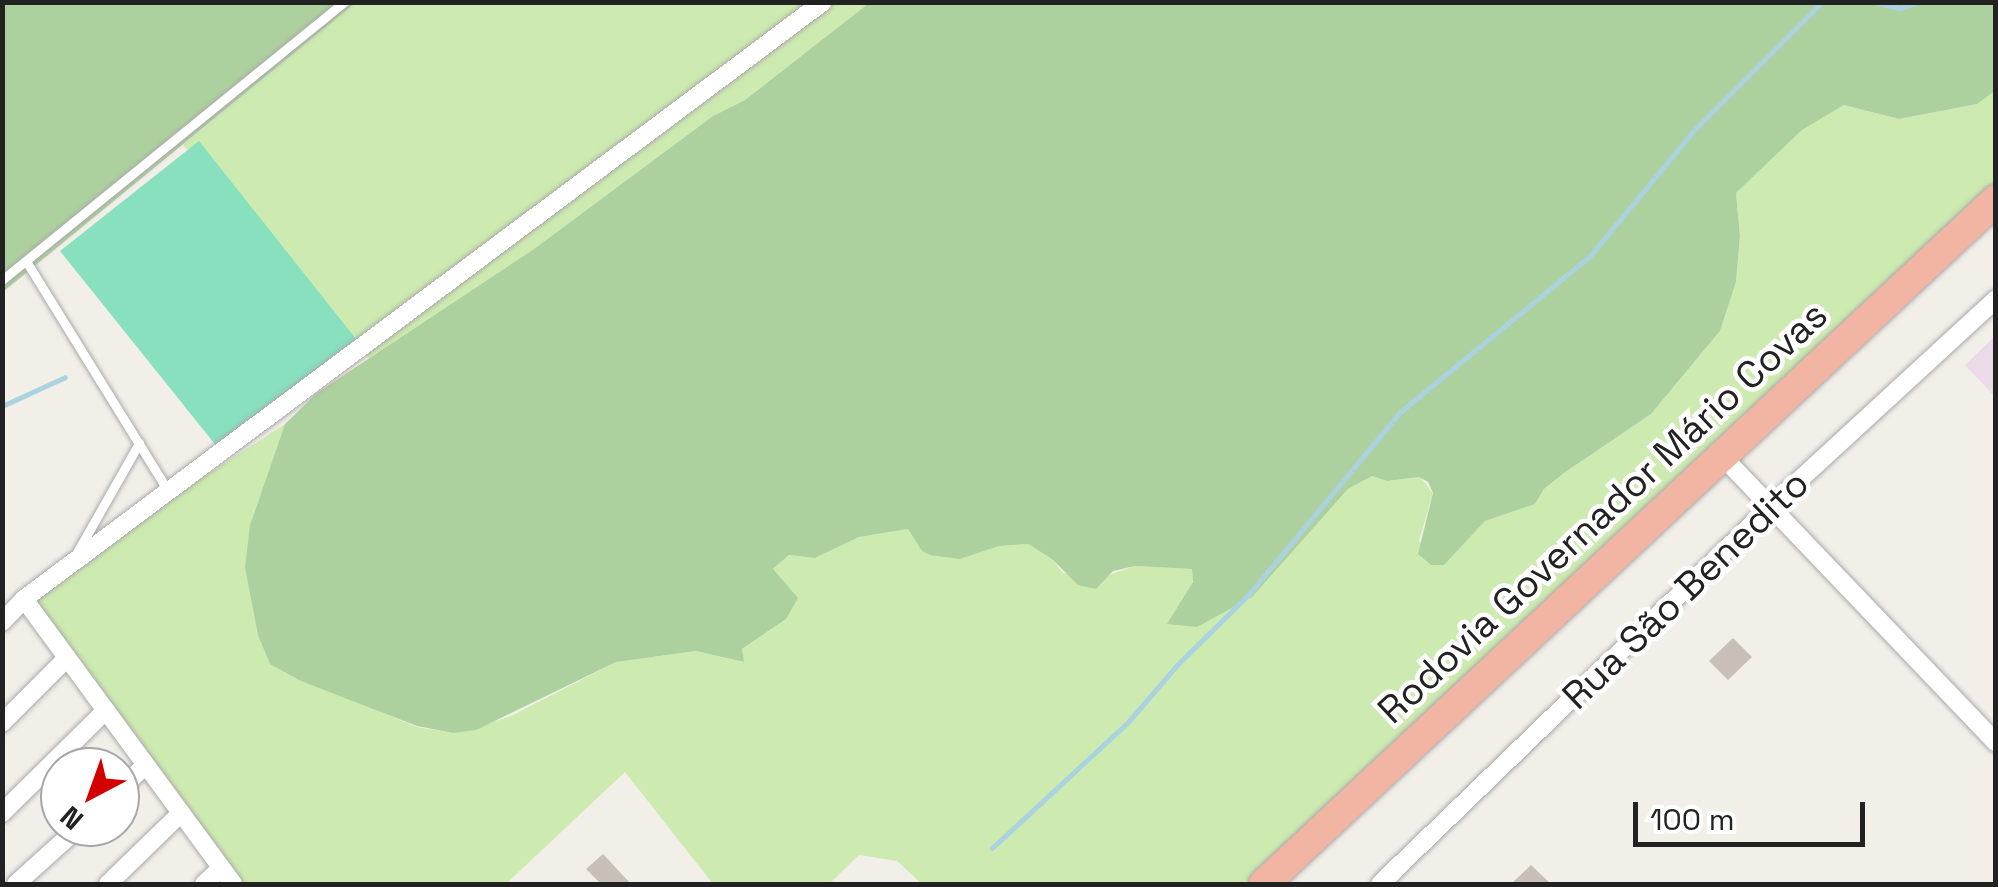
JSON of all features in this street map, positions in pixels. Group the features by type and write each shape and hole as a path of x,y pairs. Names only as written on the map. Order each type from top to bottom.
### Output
{"highway":[{"name":"Rodovia Governador Mário Covas","path":"1264,884 1996,200"}],"street":[{"path":"2,622 24,599 71,563 823,2"},
{"name":"Rua São Benedito","path":"1380,884 1770,507 1996,300"},
{"path":"1722,458 1996,743"},
{"path":"24,599 233,884"},
{"path":"2,722 68,658"},
{"path":"2,813 106,710"},
{"path":"1980,727 1996,713"},
{"path":"140,771 146,766"},
{"path":"108,884 181,813"},
{"path":"16,884 57,847"},
{"path":"204,884 221,868"}],"lane":[{"path":"2,280 344,2"},
{"path":"26,262 168,491"},
{"path":"71,563 139,443"}],"shaded area":[{"path":"1995,336 1995,397 1965,365"}],"green space":[{"path":"3,3 355,3 3,292"},
{"path":"355,3 869,3 745,100 713,116 534,249 369,359 183,145"},
{"path":"869,3 1995,3 1995,91 1977,104 1899,119 1844,105 1802,130 1736,193 1740,236 1736,282 1720,331 1651,414 1564,473 1544,489 1535,504 1485,521 1444,565 1431,565 1418,554 1433,493 1428,482 1419,477 1387,481 1372,476 1348,489 1252,597 1197,627 1167,624 1193,582 1192,569 1135,566 1113,571 1096,589 1078,585 1052,559 1028,544 999,546 960,559 922,551 908,529 859,537 815,558 789,555 773,569 798,598 786,619 742,649 744,662 696,651 616,662 476,730 453,733 417,726 301,681 270,664 258,635 245,567 250,525 285,424 317,393 534,249 713,116 745,100"},
{"path":"1995,91 1995,189 1255,884 922,884 897,861 859,855 829,884 713,884 625,772 506,884 243,884 31,600 71,563 285,424 250,525 347,698 417,727 453,733 509,717 616,662 696,651 743,662 742,649 786,619 773,569 789,555 815,558 859,537 908,529 916,538 960,559 999,546 1028,544 1052,559 1063,573 1103,577 1135,566 1192,569 1193,581 1186,595 1297,546 1348,489 1372,476 1387,481 1420,477 1433,493 1419,541 1444,565 1484,521 1535,504 1544,489 1564,473 1651,414 1720,331 1736,282 1740,236 1736,193 1802,130 1844,105 1899,119 1977,104"},
{"path":"199,141 356,339 218,448 60,251"}],"building":[{"path":"1733,638 1752,657 1728,680 1709,661"},
{"path":"603,854 631,884 601,884 586,869"},
{"path":"1531,865 1551,884 1511,884"}],"waterway":[{"path":"992,848 1128,722 1177,665 1249,594 1400,412 1589,257 1695,129 1822,2"},
{"path":"1873,2 1900,8 1917,2"},
{"path":"2,406 65,377"}]}
